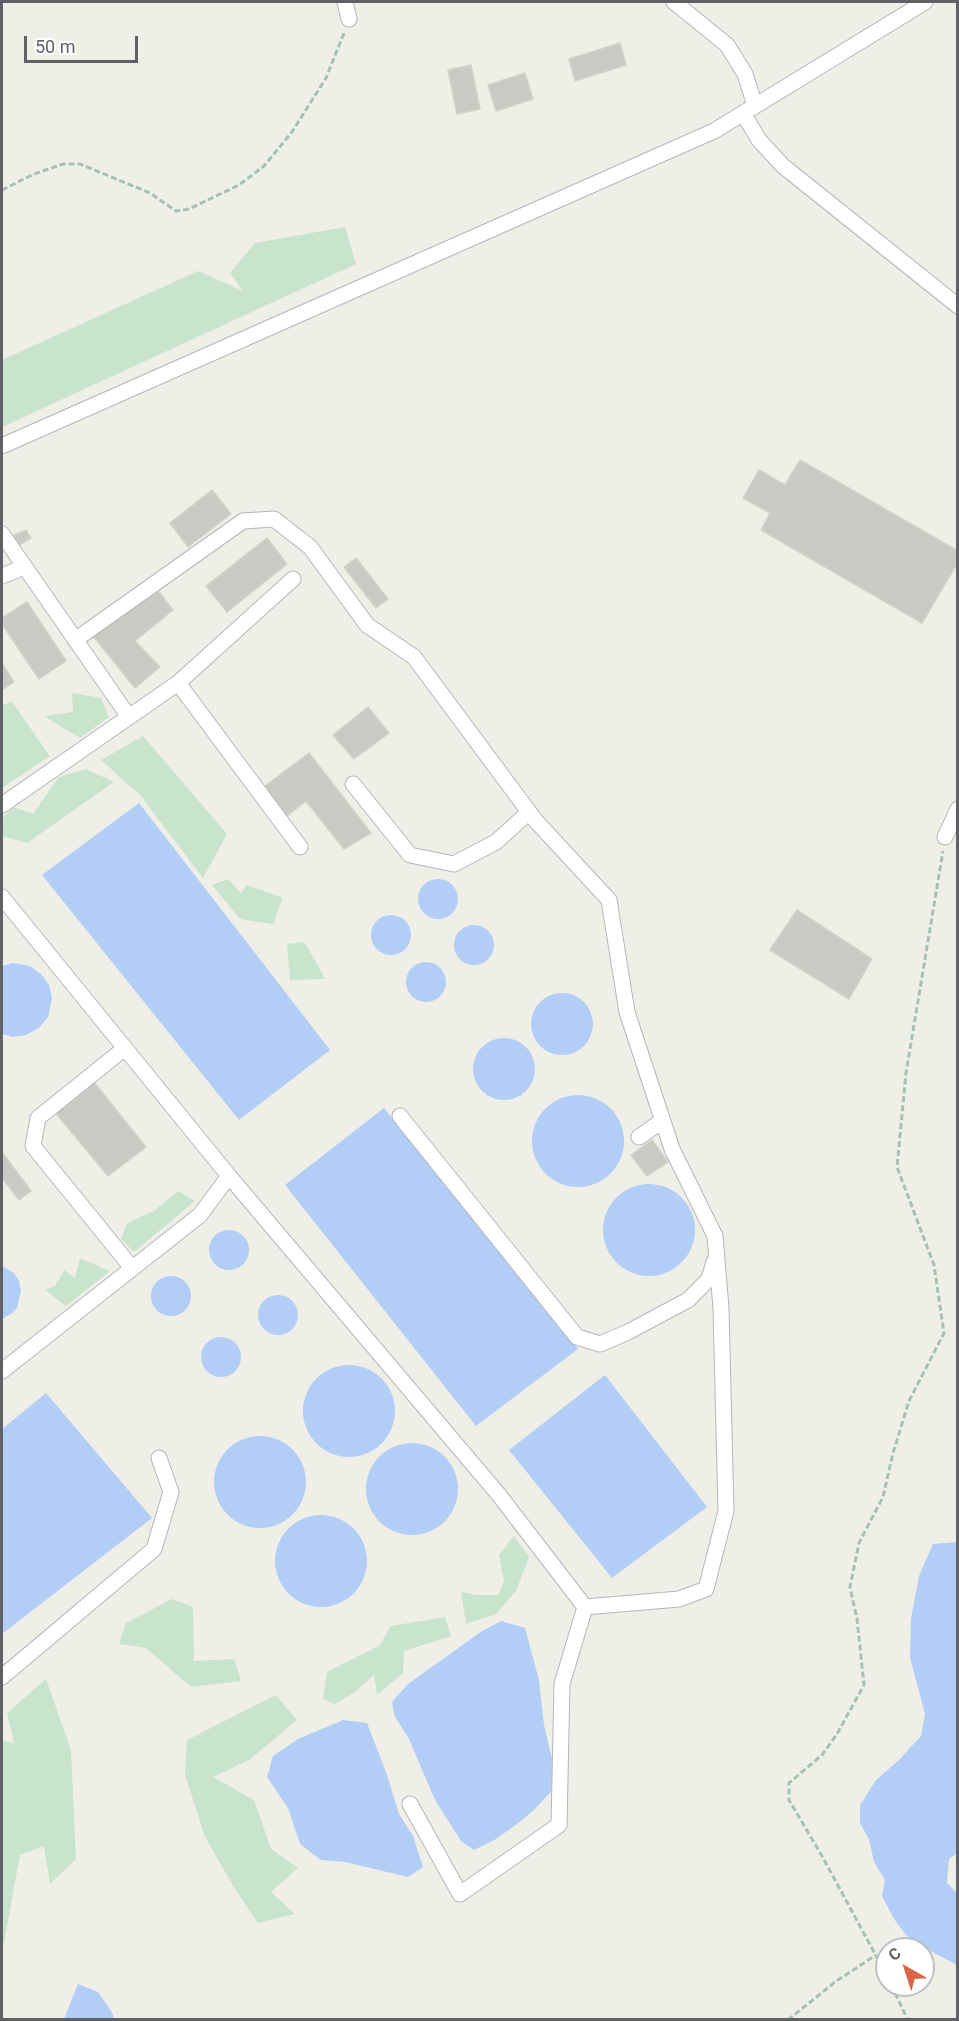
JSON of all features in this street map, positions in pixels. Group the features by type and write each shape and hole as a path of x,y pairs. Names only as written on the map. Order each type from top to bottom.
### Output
{"street":[{"path":"345,2 349,19"},
{"path":"674,2 728,45 745,74 749,110 759,140 783,166 957,306"},
{"path":"2,446 714,131 926,2"},
{"path":"75,640 243,521 274,519 310,548 367,625 414,657 529,812 609,900 627,1012 672,1149 715,1236 721,1308 726,1510 706,1589 679,1599 585,1607"},
{"path":"2,534 129,717"},
{"path":"2,576 24,567"},
{"path":"2,805 178,683 293,579"},
{"path":"178,683 300,847"},
{"path":"353,784 410,855 454,864 496,842 529,812"},
{"path":"945,837 957,809"},
{"path":"2,897 229,1176 499,1495 585,1607"},
{"path":"125,1048 38,1118 33,1146 132,1268"},
{"path":"400,1116 577,1337 600,1344 688,1300 709,1279 716,1254"},
{"path":"639,1137 662,1121"},
{"path":"2,1371 200,1215 229,1176"},
{"path":"2,1677 154,1549 171,1492 159,1458"},
{"path":"410,1804 460,1894 559,1825 562,1684 585,1607"}],"path":[{"path":"2,190 34,174 63,164 80,164 150,193 176,211 189,209 229,190 264,166 292,132 326,78 349,19"},
{"path":"875,1951 789,1800 789,1783 822,1755 837,1734 864,1685 850,1587 859,1543 883,1497 893,1453 909,1401 944,1333 934,1265 897,1167 906,1073 945,837"},
{"path":"788,2019 834,1982 875,1956"},
{"path":"897,1997 908,2019"}],"green space":[{"path":"345,227 356,264 2,427 2,360 198,271 243,291 230,273 255,243"},
{"path":"72,693 101,698 109,717 80,738 44,716 73,712"},
{"path":"12,702 50,756 2,788 2,705"},
{"path":"143,736 227,834 203,878 140,795 101,760"},
{"path":"86,769 114,782 27,843 2,836 2,819 13,807 33,814 59,777"},
{"path":"228,879 241,893 247,885 283,898 273,924 240,919 212,885"},
{"path":"304,942 325,979 290,980 287,944"},
{"path":"178,1191 195,1201 134,1252 121,1239 127,1223 154,1211"},
{"path":"80,1258 110,1271 66,1306 45,1290 55,1286 64,1270 75,1278"},
{"path":"514,1536 529,1557 516,1591 496,1614 466,1624 461,1592 498,1595 504,1581 499,1555"},
{"path":"172,1599 193,1607 194,1661 234,1659 241,1681 191,1687 146,1648 119,1644 126,1623"},
{"path":"445,1617 451,1636 404,1651 403,1673 377,1695 374,1675 355,1692 335,1704 323,1699 327,1672 379,1646 391,1626"},
{"path":"46,1679 71,1750 76,1859 50,1884 44,1846 20,1855 2,1950 2,1741 14,1743 7,1713"},
{"path":"276,1695 297,1720 249,1760 213,1777 254,1800 271,1849 298,1868 271,1892 295,1914 258,1923 205,1837 185,1775 187,1740"}],"water":[{"path":"139,803 330,1050 239,1120 42,875"},
{"path":"438,879 446,880 452,885 457,891 457,907 452,913 446,918 438,919 430,918 424,913 419,907 418,899 419,891 424,885 430,880"},
{"path":"391,915 399,916 405,921 410,927 410,943 405,949 399,954 391,955 383,954 377,949 372,943 371,935 372,927 377,921 383,916"},
{"path":"474,925 482,926 488,931 493,937 493,953 488,959 482,964 474,965 466,964 460,959 455,953 454,945 455,937 460,931 466,926"},
{"path":"426,962 434,963 440,968 445,974 445,990 440,996 434,1001 426,1002 418,1001 412,996 407,990 406,982 407,974 412,968 418,963"},
{"path":"13,963 30,966 41,974 49,985 52,998 48,1017 39,1028 26,1035 13,1037 2,1034 2,966"},
{"path":"562,993 584,1002 593,1024 584,1046 562,1055 540,1046 531,1024 540,1002"},
{"path":"504,1038 526,1047 535,1069 526,1091 504,1100 482,1091 473,1069 482,1047"},
{"path":"578,1095 596,1099 610,1109 620,1123 624,1141 620,1159 610,1173 596,1183 578,1187 560,1183 546,1173 536,1159 532,1141 536,1123 546,1109 560,1099"},
{"path":"384,1108 578,1349 476,1426 285,1185"},
{"path":"649,1184 667,1188 681,1198 691,1212 695,1230 691,1248 681,1262 667,1272 649,1276 631,1272 617,1262 607,1248 603,1230 607,1212 617,1198 631,1188"},
{"path":"229,1230 237,1231 243,1236 248,1242 248,1258 243,1264 237,1269 229,1270 221,1269 215,1264 210,1258 209,1250 210,1242 215,1236 221,1231"},
{"path":"2,1266 14,1273 21,1291 17,1308 2,1319"},
{"path":"171,1276 179,1277 185,1282 190,1288 190,1304 185,1310 179,1315 171,1316 163,1315 157,1310 152,1304 151,1296 152,1288 157,1282 163,1277"},
{"path":"278,1295 286,1296 292,1301 297,1307 297,1323 292,1329 286,1334 278,1335 270,1334 264,1329 259,1323 258,1315 259,1307 264,1301 270,1296"},
{"path":"221,1337 229,1338 235,1343 240,1349 240,1365 235,1371 229,1376 221,1377 213,1376 207,1371 202,1365 201,1357 202,1349 207,1343 213,1338"},
{"path":"349,1365 367,1369 381,1379 391,1393 395,1411 391,1429 381,1443 367,1453 349,1457 331,1453 317,1443 307,1429 303,1411 307,1393 317,1379 331,1369"},
{"path":"605,1375 707,1507 612,1578 509,1450"},
{"path":"46,1393 152,1518 2,1634 2,1429"},
{"path":"260,1436 278,1440 292,1450 302,1464 306,1482 302,1500 292,1514 278,1524 260,1528 242,1524 228,1514 218,1500 214,1482 218,1464 228,1450 242,1440"},
{"path":"412,1443 430,1447 444,1457 454,1471 458,1489 454,1507 444,1521 430,1531 412,1535 394,1531 380,1521 370,1507 366,1489 370,1471 380,1457 394,1447"},
{"path":"321,1515 339,1519 353,1529 363,1543 367,1561 363,1579 353,1593 339,1603 321,1607 303,1603 289,1593 279,1579 275,1561 279,1543 289,1529 303,1519"},
{"path":"957,1542 958,1853 949,1859 947,1883 957,1893 957,1965 935,1953 935,1937 909,1937 894,1919 882,1896 885,1880 874,1862 869,1839 860,1823 860,1805 876,1780 921,1736 925,1714 910,1658 911,1619 919,1576 933,1544"},
{"path":"501,1621 525,1628 539,1680 544,1725 558,1784 534,1810 517,1824 496,1839 474,1850 461,1841 435,1800 408,1737 395,1717 392,1702 408,1684 482,1631"},
{"path":"343,1720 367,1723 399,1814 413,1836 423,1867 408,1877 345,1862 321,1860 300,1844 288,1808 267,1777 273,1756 298,1739"},
{"path":"78,1984 98,1992 114,2019 64,2019"}],"building":[{"path":"620,43 626,65 575,81 569,59"},
{"path":"471,65 480,109 457,114 448,70"},
{"path":"525,73 533,99 496,111 488,85"},
{"path":"800,460 958,551 958,562 922,623 761,530 770,513 743,498 759,470 785,485"},
{"path":"212,490 231,514 188,547 170,523"},
{"path":"26,530 31,538 19,545 14,535"},
{"path":"267,538 287,564 227,612 206,586"},
{"path":"356,558 388,599 376,608 344,567"},
{"path":"156,588 173,610 135,641 160,667 135,688 93,636"},
{"path":"27,602 66,661 39,679 2,624 2,618"},
{"path":"2,663 14,682 2,690"},
{"path":"368,707 389,733 354,759 333,735"},
{"path":"309,753 371,833 344,849 306,801 283,819 261,789"},
{"path":"797,910 872,959 849,999 770,950"},
{"path":"93,1081 146,1147 108,1176 54,1111"},
{"path":"652,1140 668,1162 647,1176 631,1155"},
{"path":"2,1152 31,1191 19,1200 2,1178"}]}
